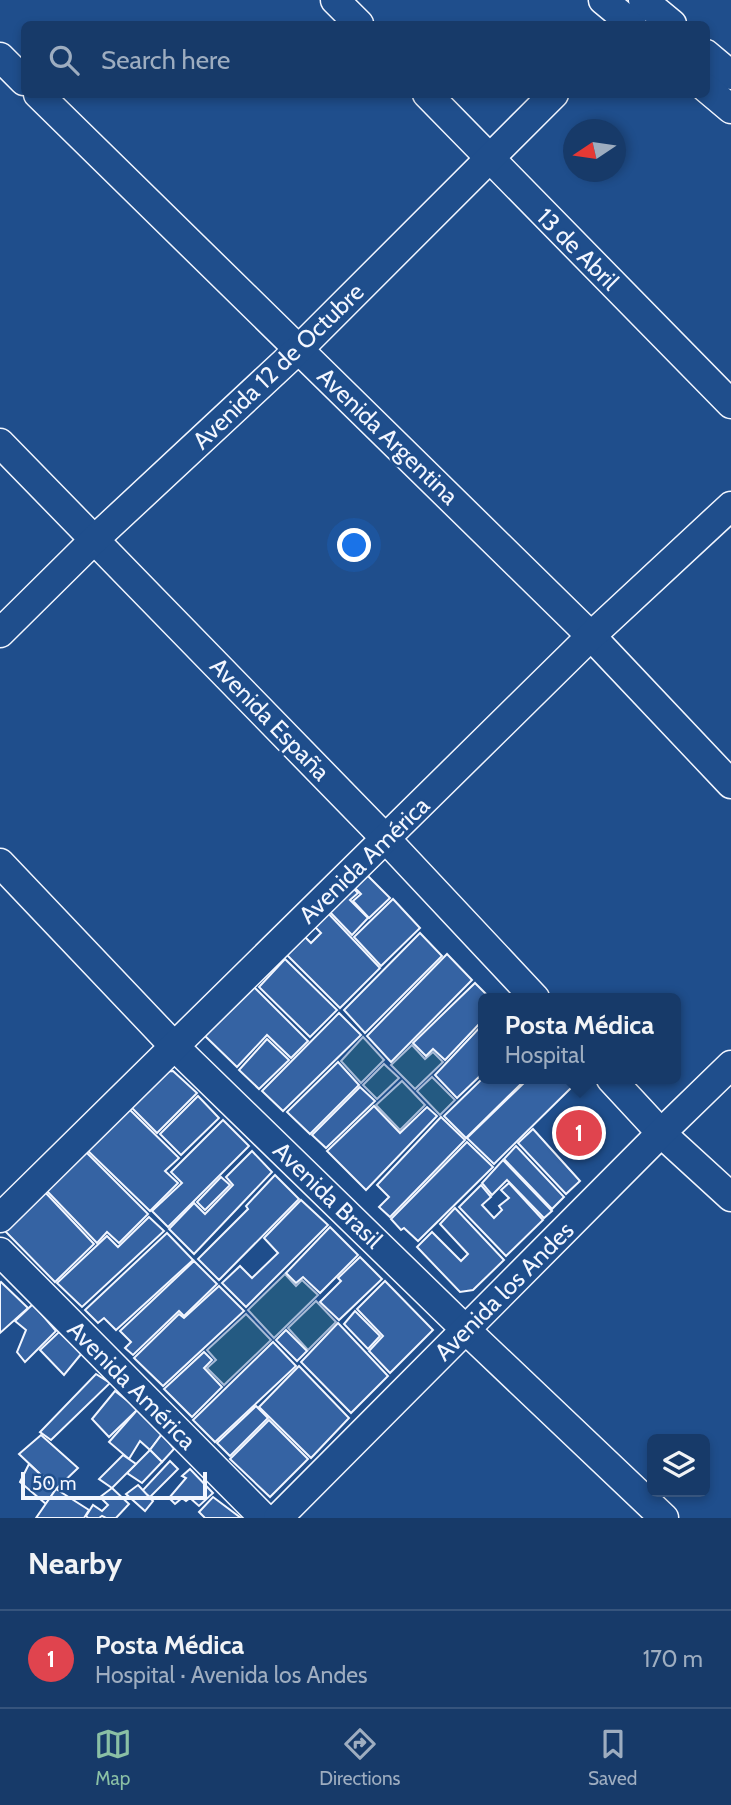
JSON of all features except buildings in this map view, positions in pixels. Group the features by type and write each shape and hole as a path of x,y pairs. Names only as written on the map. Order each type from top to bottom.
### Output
{"street":[{"path":"335,0 356,21"},
{"path":"603,0 663,21"},
{"path":"0,57 21,78"},
{"path":"710,57 731,75"},
{"path":"710,91 731,109"},
{"name":"Avenida Argentina","path":"42,98 591,635 731,784"},
{"name":"13 de Abril","path":"431,98 731,404"},
{"name":"Avenida 12 de Octubre","path":"0,633 95,539 299,349 550,98"},
{"name":"Avenida España","path":"0,443 385,838 531,993"},
{"name":"Avenida América","path":"0,1218 591,635 731,506"},
{"name":"Avenida Brasil","path":"0,863 174,1046 664,1518"},
{"name":"Avenida los Andes","path":"278,1518 731,1065"},
{"path":"616,1084 661,1133 731,1197"},
{"name":"Avenida América","path":"0,1252 264,1518"}],"shaded area":[{"path":"363,1037 384,1060 361,1083 341,1061"},
{"path":"412,1045 425,1059 433,1052 443,1062 415,1089 391,1065"},
{"path":"384,1064 399,1078 377,1099 363,1085"},
{"path":"432,1077 455,1100 440,1115 417,1091"},
{"path":"402,1081 425,1105 400,1130 376,1105"},
{"path":"285,1274 296,1286 302,1280 318,1295 274,1338 248,1310"},
{"path":"316,1301 336,1322 308,1350 288,1328"},
{"path":"246,1314 271,1340 224,1385 207,1368 216,1360 207,1350"}],"place":[{"name":"Posta Médica","path":"579,1133"}]}
